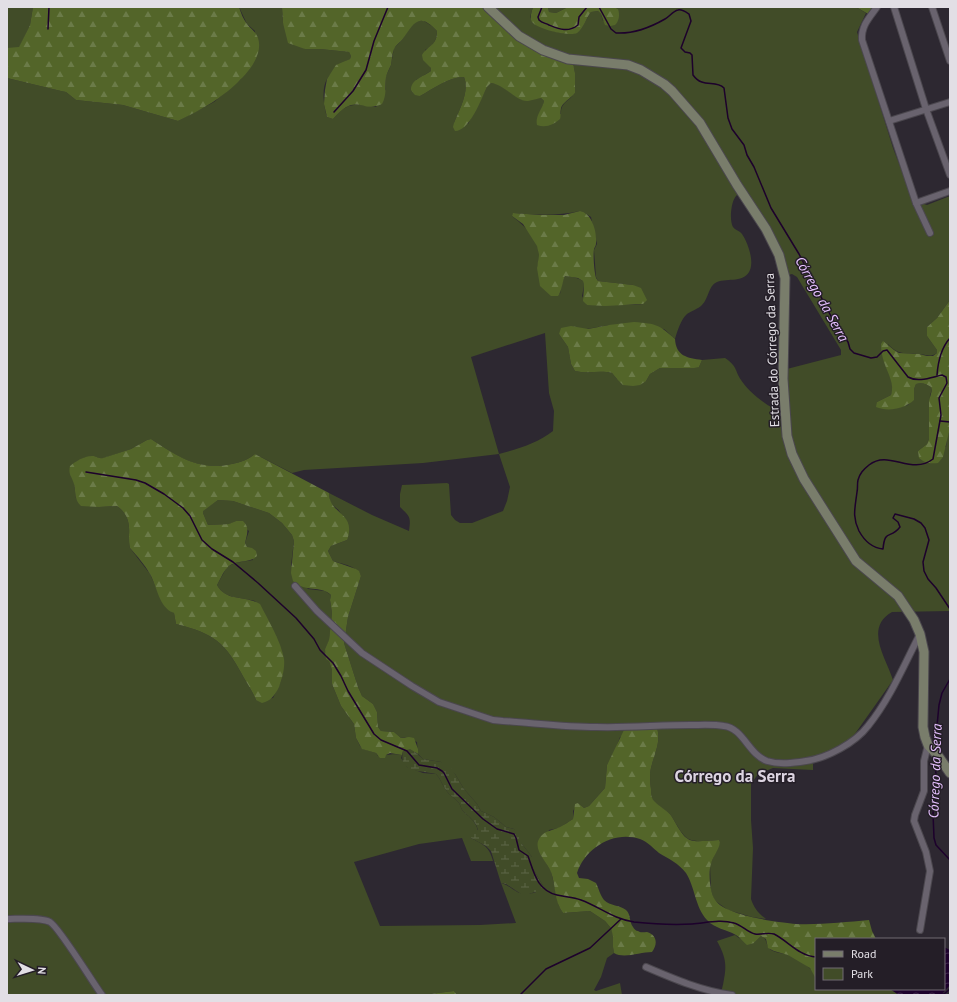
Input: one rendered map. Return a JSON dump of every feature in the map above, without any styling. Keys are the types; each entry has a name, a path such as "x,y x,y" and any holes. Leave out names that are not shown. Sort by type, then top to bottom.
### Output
{"street":[{"name":"Estrada do Córrego da Serra","path":"488,7 519,36 543,50 568,59 628,65 654,77 672,91 700,123 737,185 766,229 779,255 783,268 785,294 783,351 786,418 787,436 792,454 796,465 856,561 898,596 911,614 920,634 924,652 923,727 924,737 930,748"},
{"path":"877,7 863,27 862,40 916,203 930,233"},
{"path":"894,7 926,109 950,176"},
{"path":"932,7 950,61"},
{"path":"890,121 950,102"},
{"path":"916,203 950,191"},
{"path":"295,586 317,611 353,646 412,686 439,702 494,720 503,721 596,727 661,725 725,726 735,731 762,759 777,763 791,763 816,759 832,753 857,737 868,727 880,709 920,634"},
{"path":"920,930 930,871 926,852 914,821 924,791 924,761 930,748 940,757 950,772"},
{"path":"7,919 39,920 50,922 61,934 102,995"},
{"path":"646,967 674,979 713,992 732,995"}],"green space":[{"path":"7,7 33,7 30,25 19,48 7,48"},
{"path":"33,7 239,7 242,16 258,38 259,47 257,56 252,66 237,83 213,102 178,121 123,105 76,100 66,92 7,78 7,48 19,47 30,25"},
{"path":"239,7 282,7 283,23 305,49 349,52 351,56 350,59 333,72 325,83 324,103 326,113 327,117 333,119 343,109 352,105 376,107 386,89 386,76 391,65 394,48 402,40 412,24 417,21 424,21 437,31 434,42 425,50 431,71 416,80 420,96 446,81 464,77 466,88 465,94 454,123 468,124 487,87 491,83 498,84 522,100 541,98 544,101 539,114 561,114 563,105 575,93 575,73 573,63 542,52 484,7 533,7 530,17 533,23 556,32 569,34 580,30 591,12 598,11 601,14 603,21 618,9 614,7 856,7 866,13 857,32 893,148 913,200 927,205 950,196 950,300 937,318 927,327 927,336 937,350 937,353 930,356 902,353 898,352 888,344 893,389 891,395 877,402 892,409 908,405 914,395 916,384 926,384 931,387 932,390 930,395 929,439 927,444 918,451 946,447 950,428 950,611 892,612 879,626 878,635 882,653 893,680 852,738 813,760 813,770 773,768 758,774 751,784 753,848 751,899 753,905 766,919 752,917 728,910 714,900 711,890 710,865 720,842 719,840 694,841 685,837 666,810 653,801 651,795 650,773 658,745 657,728 620,737 607,765 605,788 589,806 584,808 578,803 573,811 573,819 559,828 549,830 541,855 551,871 559,906 563,913 590,911 605,921 611,928 614,936 614,953 607,958 601,977 594,990 596,991 620,983 622,995 457,995 454,991 422,995 7,995 7,78 66,92 76,100 123,105 178,121 214,102 241,79 255,31 247,24","holes":["737,195 741,195 782,261 788,275 792,274 797,277 841,350 841,355 783,370 782,411 772,408 754,394 741,380 734,366 725,358 702,360 699,367 660,368 650,374 646,381 617,379 612,373 607,372 575,371 571,364 568,347 559,334 609,325 664,329 675,339 685,316 702,305 714,284 721,281 744,277 748,274 751,266 750,252 744,238 741,233 733,227 731,220 732,205","580,211 591,217 597,244 594,250 596,277 598,281 633,285 643,304 587,305 582,296 584,286 583,281 577,278 565,276 560,294 537,268 539,255 534,238 512,216 515,213 548,215","545,333 549,393 554,411 553,431 520,448 499,454 471,357","151,439 180,457 198,464 209,466 232,464 250,458 255,454 292,473 304,470 423,463 499,454 510,487 503,511 472,523 460,523 451,515 449,484 402,485 400,507 409,517 409,531 372,515 329,493 330,501 341,514 347,540 331,546 328,551 333,561 345,564 357,570 361,576 348,617 344,643 362,696 373,704 377,712 378,727 381,731 394,732 401,738 405,737 417,742 418,754 423,759 441,762 455,774 464,789 481,811 494,817 506,827 514,829 522,844 532,857 532,867 545,889 531,894 523,894 501,883 516,923 480,925 380,926 354,862 419,844 462,838 471,861 493,861 488,849 471,838 478,831 476,824 462,810 459,803 447,792 436,774 423,773 407,767 401,758 402,755 393,754 378,756 376,753 363,749 360,746 356,738 354,724 341,706 332,684 332,670 325,649 329,641 332,613 330,600 331,595 325,591 308,589 291,565 294,541 292,535 282,523 269,513 233,501 218,500 203,510 208,525 230,524 236,521 249,531 245,543 253,560 235,563 227,567 217,585 220,590 228,595 255,601 284,660 281,681 273,698 256,700 231,656 218,641 210,636 176,624 174,613 163,603 150,574 130,548 129,526 127,518 123,512 117,506 99,507 76,498 70,466 83,458 94,456 101,459 131,449"]},
{"path":"282,7 484,7 516,37 573,63 575,73 575,93 562,106 560,119 555,123 540,126 537,125 537,122 544,101 541,98 524,101 496,84 491,83 487,87 470,120 460,130 455,131 453,127 454,123 466,88 464,77 446,81 420,96 415,95 411,90 415,81 431,71 431,68 423,60 422,55 436,40 437,36 437,31 425,21 420,21 413,25 395,48 391,65 387,72 384,101 382,104 369,107 359,105 348,106 333,119 327,117 324,104 327,79 336,65 350,59 351,56 349,52 305,49 288,43 283,23"},
{"path":"533,7 548,7 549,12 556,13 568,7 614,7 618,9 619,18 615,25 605,25 601,14 598,11 591,12 577,33 568,34 547,30 535,25 531,20"},
{"path":"548,7 568,7 556,13 549,12"},
{"path":"856,7 877,7 870,15"},
{"path":"580,211 588,215 595,229 596,245 594,249 594,263 595,275 598,281 633,285 641,288 647,300 643,304 605,306 587,305 583,301 583,281 578,278 565,276 558,296 551,296 540,286 537,268 539,255 537,246 523,224 512,216 513,213 564,215"},
{"path":"950,300 950,428 943,457 938,463 930,463 919,458 918,451 927,444 929,439 929,401 932,390 931,387 920,383 916,384 914,389 914,400 906,406 896,409 881,409 876,407 877,402 891,395 892,391 890,379 881,351 881,344 883,341 899,353 933,356 937,353 937,350 927,336 927,327 937,318"},
{"path":"634,322 653,324 665,330 675,339 680,353 687,357 702,360 699,367 660,368 650,374 646,381 640,385 633,386 623,385 612,373 575,371 571,364 568,347 559,334 561,328 571,326 588,329"},
{"path":"151,439 180,457 209,466 220,466 241,462 255,454 329,493 333,506 346,519 349,531 347,540 331,546 328,551 333,561 356,569 359,571 361,576 348,617 344,643 358,687 362,696 373,704 377,712 378,727 381,731 394,732 401,738 414,738 418,749 418,754 415,752 403,751 402,755 390,753 386,755 385,758 380,758 376,753 362,749 356,738 354,724 341,706 332,684 332,670 329,661 326,659 325,649 329,640 332,613 330,600 331,595 323,590 303,587 293,581 291,573 294,541 292,535 282,523 269,513 233,501 218,500 203,511 208,525 229,524 236,521 243,521 247,526 245,543 247,547 256,551 257,556 250,560 237,562 230,565 224,572 217,585 225,594 254,601 260,604 277,638 284,659 284,670 281,681 274,695 268,701 262,703 256,700 231,656 218,641 210,636 176,624 174,613 162,602 148,571 130,548 129,526 127,518 123,512 117,506 81,506 76,498 74,484 70,475 70,466 84,457 94,456 103,458 131,449"},
{"path":"625,728 657,728 658,745 650,773 652,798 658,805 666,810 685,837 694,841 719,840 720,842 710,868 710,877 713,897 721,906 752,917 796,924 824,924 869,920 876,938 815,938 815,977 810,968 788,955 768,948 766,939 761,936 754,943 747,945 736,935 710,923 703,915 689,879 680,866 640,839 620,837 602,843 594,849 581,864 577,873 579,878 588,879 596,883 601,896 606,902 626,910 635,930 650,933 655,938 656,943 652,952 627,955 618,955 614,953 611,928 605,921 590,911 563,913 558,904 553,877 539,852 538,847 539,839 546,832 560,827 573,819 575,804 578,803 584,808 589,806 605,788 607,765"},
{"path":"410,749 423,759 448,764 464,789 481,811 494,817 506,827 514,829 521,834 522,844 532,857 532,867 545,889 545,893 535,892 526,895 521,894 506,884 501,883 491,851 486,846 471,838 470,834 478,830 476,824 462,810 459,803 447,792 438,776 436,774 412,770 404,764 402,758 403,751"},
{"path":"735,935 739,938 754,943 761,936 765,938 771,950 790,955 803,963 814,973 815,990 892,990 899,995 719,995 722,990 725,964 724,955 717,941"},
{"path":"454,991 457,995 422,995"}],"water":[{"path":"945,948 950,950 950,985 941,995 899,995 892,990 945,990"}],"waterway":[{"path":"48,29 49,7"},
{"path":"334,112 353,91 366,70 374,41 388,7"},
{"name":"Córrego da Serra","path":"542,7 538,17 539,20 564,30 571,29 578,25 579,17 587,7"},
{"name":"Córrego da Serra","path":"599,7 611,29 616,33 635,31 654,25 678,10 682,10 689,14 691,21 681,48 685,52 692,55 693,75 701,82 717,84 724,88 728,118 732,129 744,145 771,208 799,254 836,326 848,342 850,349 854,353 871,358 877,357 883,351 887,350 908,377 912,379 925,379 942,375 946,377 947,383 939,398 941,415 933,459 917,465 884,460 877,461 869,465 862,472 858,480 855,521 863,537 872,545 883,549 887,536 900,527 898,522 893,518 895,514 914,519 921,523 925,528 929,540 923,562 924,571 928,579 950,609"},
{"path":"937,375 940,355 950,338"},
{"path":"940,421 950,422"},
{"path":"86,472 136,480 145,483 164,494 183,508 190,516 202,540 212,549 233,562 258,583 296,618 314,639 320,650 333,663 374,734 381,740 407,751 419,765 437,768 442,771 452,789 483,819 497,829 514,834 519,850 528,856 537,880 550,893 581,900 613,916 634,922 656,924 692,924 718,921 734,923 752,933 774,934 804,954 815,957"},
{"name":"Córrego da Serra","path":"935,747 939,705 942,693 950,679"},
{"name":"Córrego da Serra","path":"935,758 937,794 933,813 934,838 936,845 950,860"},
{"path":"520,995 546,969 590,948 621,919"},
{"path":"940,994 944,994 950,989"}],"district":[{"name":"Córrego da Serra","path":"735,776"}]}
